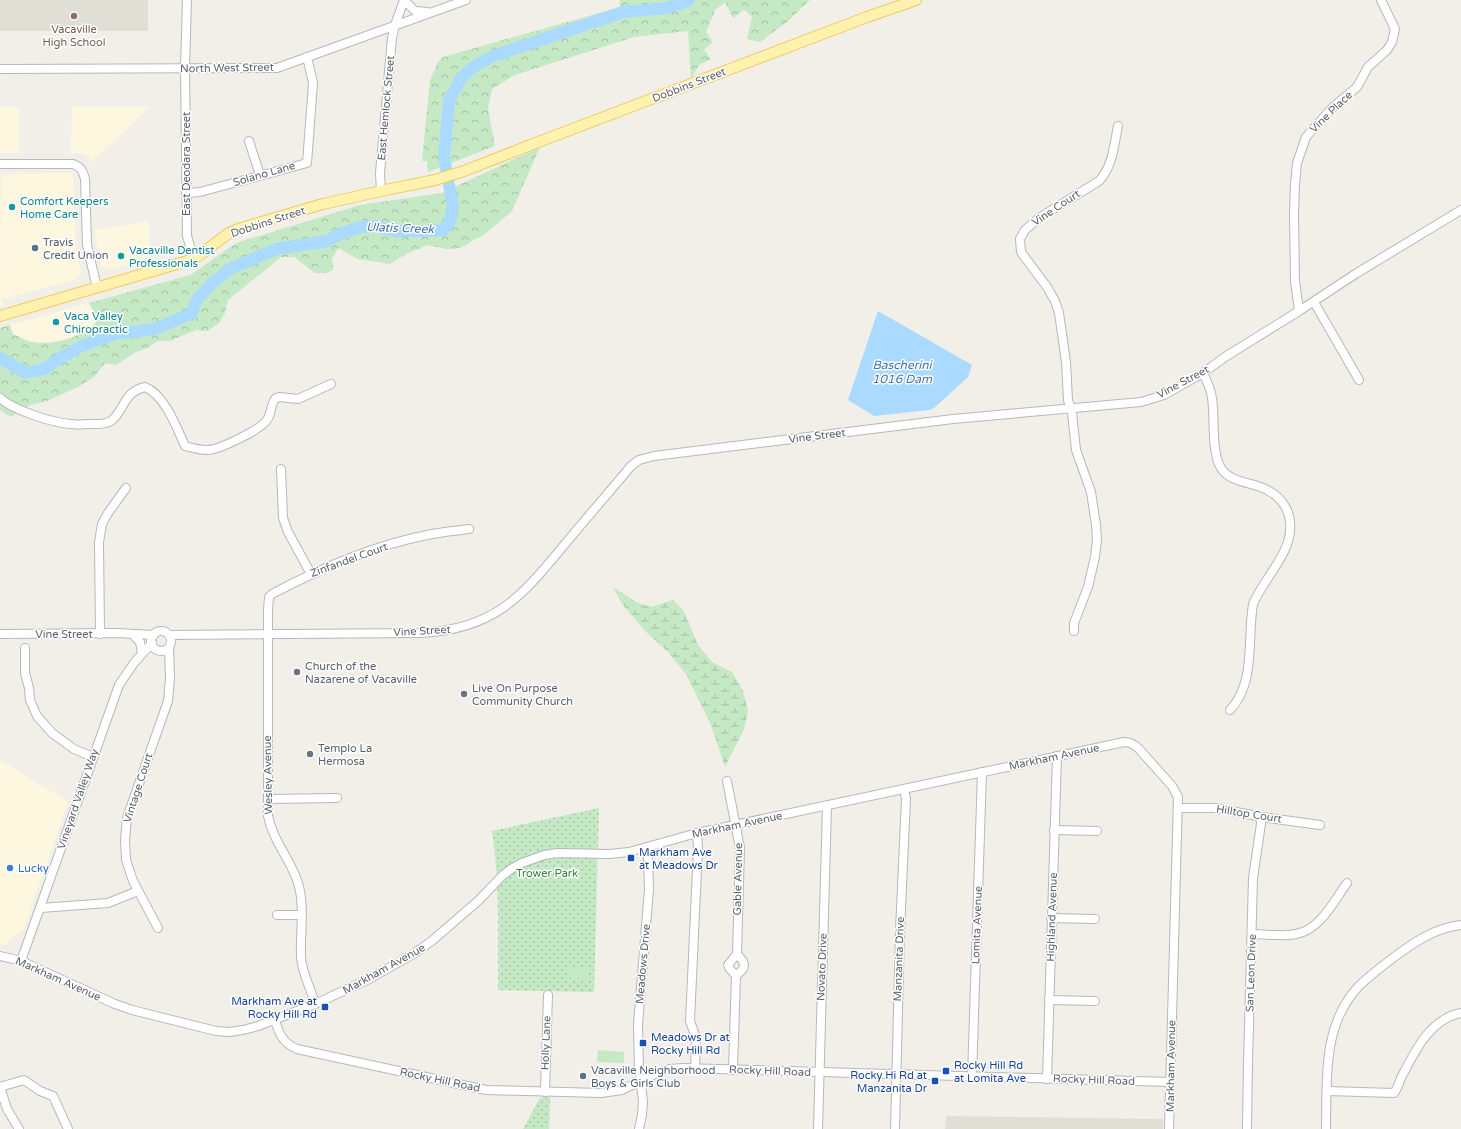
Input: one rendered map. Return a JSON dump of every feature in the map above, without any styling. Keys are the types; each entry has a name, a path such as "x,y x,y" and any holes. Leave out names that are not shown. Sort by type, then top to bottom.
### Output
{"main road":[{"name":"Dobbins Street","path":"0,316 194,258 229,233 238,229 324,204 435,180 464,172 533,144 916,0"}],"street":[{"name":"East Deodara Street","path":"187,0 186,236 194,258"},
{"path":"404,0 412,9 419,12 436,11"},
{"name":"East Hemlock Street","path":"381,191 380,173 392,38 404,0"},
{"name":"North West Street","path":"0,69 277,68 466,0"},
{"name":"Vine Place","path":"1299,311 1295,281 1294,214 1297,162 1306,137 1333,107 1357,87 1368,67 1387,50 1392,42 1395,29 1381,0"},
{"name":"Solano Lane","path":"186,193 200,192 307,163 313,92 312,75 307,57"},
{"name":"Vine Court","path":"1074,631 1074,623 1088,587 1097,540 1096,525 1091,492 1078,458 1068,400 1066,362 1059,313 1055,301 1047,287 1020,252 1020,239 1025,230 1039,218 1099,181 1110,165 1118,126"},
{"path":"249,141 260,175"},
{"path":"0,164 74,164 83,172 85,179 87,245 97,288"},
{"name":"Vine Street","path":"127,634 161,643 190,634 436,632 455,629 484,619 508,605 529,587 631,466 639,460 654,456 953,419 1141,402 1164,395 1203,373 1225,357 1314,302 1357,273 1461,210"},
{"path":"1314,302 1359,380"},
{"path":"1203,373 1212,397 1217,458 1221,468 1234,479 1264,488 1276,496 1284,505 1291,529 1289,543 1284,553 1257,595 1253,604 1244,689 1230,710"},
{"path":"0,398 16,408 45,419 71,424 105,424 112,420 130,394 145,388 154,392 162,400 185,446 199,450 207,450 216,449 240,438 262,425 268,419 272,404 276,398 298,399 331,384"},
{"path":"281,469 284,518 288,532 311,574"},
{"path":"100,634 98,542 102,524 126,488"},
{"name":"Zinfandel Court","path":"268,633 269,597 272,594 311,574 347,559 389,545 426,535 469,529"},
{"name":"Wesley Avenue","path":"268,633 268,816 270,826 298,883 301,915 301,958 303,969 315,1004"},
{"name":"Vine Street","path":"0,634 127,634 161,643"},
{"path":"135,637 140,642 142,653"},
{"path":"134,663 161,643"},
{"name":"Vineyard Valley Way","path":"21,961 119,685 142,653 161,643"},
{"name":"Vintage Court","path":"158,928 133,881 126,860 125,829 131,807 168,701 170,678 169,668 161,643"},
{"path":"25,648 25,673 29,688 30,700 37,716 52,733 74,749 93,757"},
{"name":"Markham Avenue","path":"0,956 21,961 115,1004 132,1010 216,1031 229,1032 243,1030 275,1020 315,1004 369,979 415,953 439,935 479,900 502,876 522,863 544,855 558,853 609,854 630,852 697,833 736,824 1124,742 1135,745 1177,793 1178,808 1169,1129"},
{"name":"Highland Avenue","path":"1047,1079 1057,756"},
{"name":"Lomita Avenue","path":"972,1077 982,772"},
{"name":"Gable Avenue","path":"727,781 740,848 737,954 728,965 736,976 733,1070"},
{"name":"Manzanita Drive","path":"895,1129 900,931 906,799 904,789"},
{"path":"268,799 337,798"},
{"name":"Novato Drive","path":"818,1129 826,806"},
{"name":"Hilltop Court","path":"1178,808 1216,808 1262,817 1320,825"},
{"name":"San Leon Drive","path":"1247,1129 1253,934 1253,878 1262,817"},
{"path":"1054,830 1097,831"},
{"path":"695,1069 696,1038 690,1021 698,848 697,833"},
{"name":"Meadows Drive","path":"639,1129 643,1101 640,1081 638,1024 649,889 648,858 646,848"},
{"path":"1253,934 1286,935 1305,932 1318,922 1347,883"},
{"path":"41,908 108,903 138,891"},
{"path":"277,915 301,915"},
{"path":"1051,918 1095,919"},
{"path":"1326,1129 1329,1049 1332,1036 1343,1008 1369,976 1417,941 1430,934 1461,925"},
{"name":"Gable Avenue","path":"736,976 743,969 744,965 743,961 737,954"},
{"name":"Holly Lane","path":"545,1092 548,994"},
{"path":"1049,1000 1095,1001"},
{"path":"1327,1091 1394,1093 1411,1060 1432,1028 1445,1019 1461,1013"},
{"name":"Rocky Hill Road","path":"275,1020 279,1034 283,1040 289,1046 297,1049 486,1090 601,1094 622,1090 657,1073 670,1070 695,1069 1170,1082"},
{"path":"19,1129 8,1109 0,1087 24,1080 40,1091 53,1096 68,1129"}],"shaded area":[{"name":"Vacaville High School","path":"0,0 148,0 148,31 0,31"},
{"path":"0,107 19,107 19,153 0,153"},
{"path":"72,107 150,107 92,162 88,156 80,153 71,154"},
{"path":"73,173 76,250 81,271 77,279 8,298 3,298 3,305 0,306 1,174"},
{"path":"149,221 149,261 108,269 101,266 94,230"},
{"path":"89,303 98,320 92,327 80,335 65,340 41,343 28,341 13,334 10,325"},
{"path":"0,760 68,802 23,931 10,938 6,945 0,944"},
{"path":"946,1116 1163,1119 1163,1129 945,1129"}],"green space":[{"path":"620,0 810,0 787,22 760,42 747,39 752,16 744,10 733,18 725,2 715,10 706,32 713,42 704,50 711,59 699,65 691,79 688,31 634,37 515,75 492,89 488,109 495,146 428,172 427,161 422,161 430,80 438,62 443,57 620,7"},
{"path":"540,147 512,211 485,234 460,248 446,249 428,245 406,254 390,264 358,259 338,248 332,259 333,270 326,273 315,273 294,257 281,257 228,300 225,313 219,323 207,331 196,330 170,341 158,341 147,348 136,352 116,365 105,363 95,376 78,387 47,401 30,405 11,417 0,410 0,328 10,325 13,334 28,341 37,343 66,340 84,332 98,320 89,303 190,275 239,242 360,205 442,193"},
{"path":"613,587 636,602 651,607 673,600 684,611 698,645 712,662 732,672 743,691 748,711 744,729 725,767 711,725 686,674 667,651 646,632 622,604"},
{"name":"Trower Park","path":"599,808 594,992 498,990 497,891 495,851 492,831"},
{"path":"569,966 587,967 587,979 569,978"},
{"path":"598,1050 624,1052 624,1063 597,1062"},
{"path":"550,1097 549,1129 523,1129 540,1098"}],"water":[{"name":"Bascherini 1016 Dam","path":"878,311 972,365 968,377 934,408 929,410 874,416 848,400"}],"waterway":[{"name":"Ulatis Creek","path":"0,358 26,373 44,369 60,358 84,345 115,334 155,329 192,313 196,301 211,284 230,269 276,249 327,241 342,233 361,227 377,226 392,231 443,230 450,222 453,206 444,158 449,101 461,78 473,67 491,57 623,12 666,8 689,0"}],"place":[{"name":"Vacaville High School","path":"74,16"},
{"name":"Comfort Keepers Home Care","path":"12,207"},
{"name":"Travis Credit Union","path":"35,248"},
{"name":"Vacaville Dentist Professionals","path":"121,256"},
{"name":"Vaca Valley Chiropractic","path":"56,322"},
{"name":"Church of the Nazarene of Vacaville","path":"297,672"},
{"name":"Live On Purpose Community Church","path":"464,694"},
{"name":"Templo La Hermosa","path":"310,754"},
{"name":"Markham Ave at Meadows Dr","path":"631,858"},
{"name":"Lucky","path":"10,868"},
{"name":"Markham Ave at Rocky Hill Rd","path":"325,1007"},
{"name":"Meadows Dr at Rocky Hill Rd","path":"643,1043"},
{"name":"Rocky Hill Rd at Lomita Ave","path":"946,1071"},
{"name":"Vacaville Neighborhood Boys & Girls Club","path":"583,1076"},
{"name":"Rocky Hi Rd at Manzanita Dr","path":"935,1081"}]}
